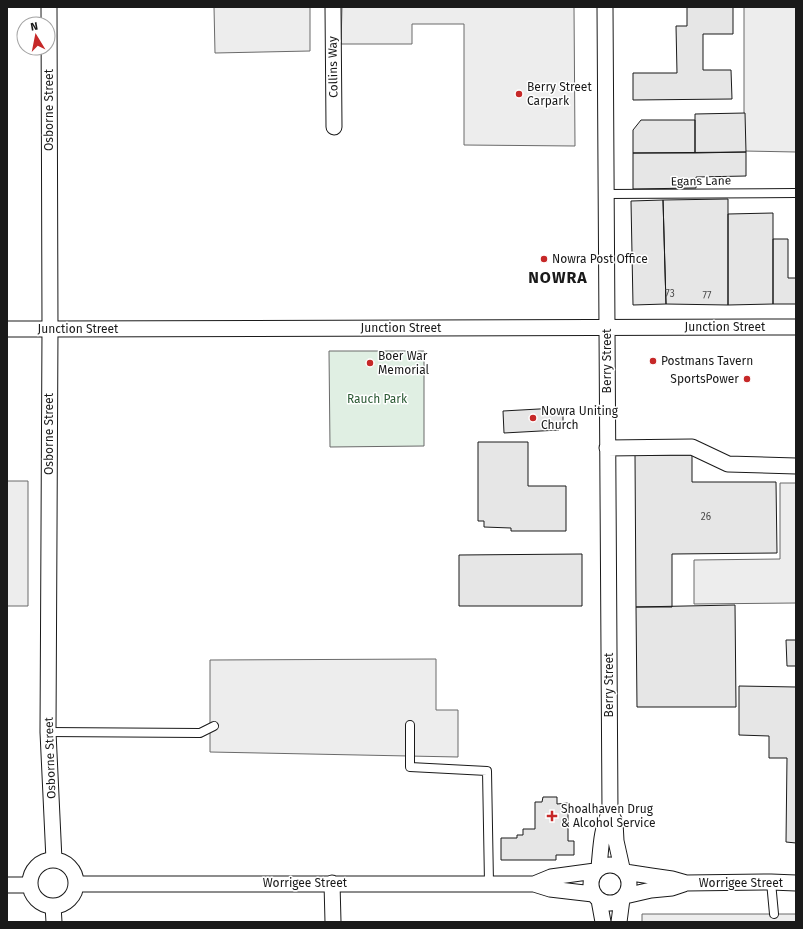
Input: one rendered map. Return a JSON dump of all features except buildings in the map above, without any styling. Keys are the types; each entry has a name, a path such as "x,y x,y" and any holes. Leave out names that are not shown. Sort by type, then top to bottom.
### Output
{"street":[{"name":"Osborne Street","path":"49,7 50,329 48,732 54,860"},
{"name":"Collins Way","path":"333,7 334,126"},
{"name":"Berry Street","path":"605,7 610,812 615,822 616,841 624,870"},
{"name":"Junction Street","path":"7,329 796,327"},
{"path":"607,448 692,447 728,464 796,466"},
{"name":"Berry Street","path":"597,869 603,828 610,812"},
{"path":"54,860 67,865 72,870 76,884 71,897 66,902 54,906 46,905 40,902 35,897 30,885 34,870 40,865 54,860"},
{"path":"603,922 596,897 591,889 590,880 597,869 608,864 613,864 624,870 628,877 628,890 624,898 620,922"},
{"name":"Worrigee Street","path":"534,884 551,877 597,869"},
{"name":"Worrigee Street","path":"624,870 686,883 796,883"},
{"path":"332,883 333,922"},
{"name":"Worrigee Street","path":"624,898 651,890 672,888 686,883"},
{"name":"Worrigee Street","path":"76,884 534,884 550,889 596,897"},
{"path":"7,885 30,885"},
{"path":"596,897 604,902 610,903 624,898"},
{"path":"54,906 54,922"}],"lane":[{"name":"Egans Lane","path":"606,194 796,193"},
{"path":"410,725 410,768 487,771 489,883"},
{"path":"48,732 200,733 214,726"},
{"path":"770,882 774,914"}],"green space":[{"name":"Rauch Park","path":"329,351 424,351 424,446 330,447"}],"shaded area":[{"path":"214,7 310,7 310,51 215,53"},
{"name":"Berry Street Carpark","path":"342,7 574,7 575,146 464,145 464,24 412,24 412,44 341,44"},
{"path":"744,7 796,7 796,152 744,151"},
{"path":"7,481 28,481 28,606 7,606"},
{"path":"780,483 796,483 796,603 694,604 694,560 780,559"},
{"path":"436,659 436,710 458,710 458,757 210,752 210,660"},
{"path":"642,914 796,914 796,922 642,922"}],"place":[{"name":"Berry Street Carpark","path":"519,94"},
{"name":"Nowra Post Office","path":"544,259"},
{"name":"Postmans Tavern","path":"653,361"},
{"name":"Boer War Memorial","path":"370,363"},
{"name":"SportsPower","path":"747,379"},
{"name":"Nowra Uniting Church","path":"533,418"},
{"name":"Shoalhaven Drug & Alcohol Service","path":"552,816"}],"district":[{"name":"NOWRA","path":"558,277"}]}
